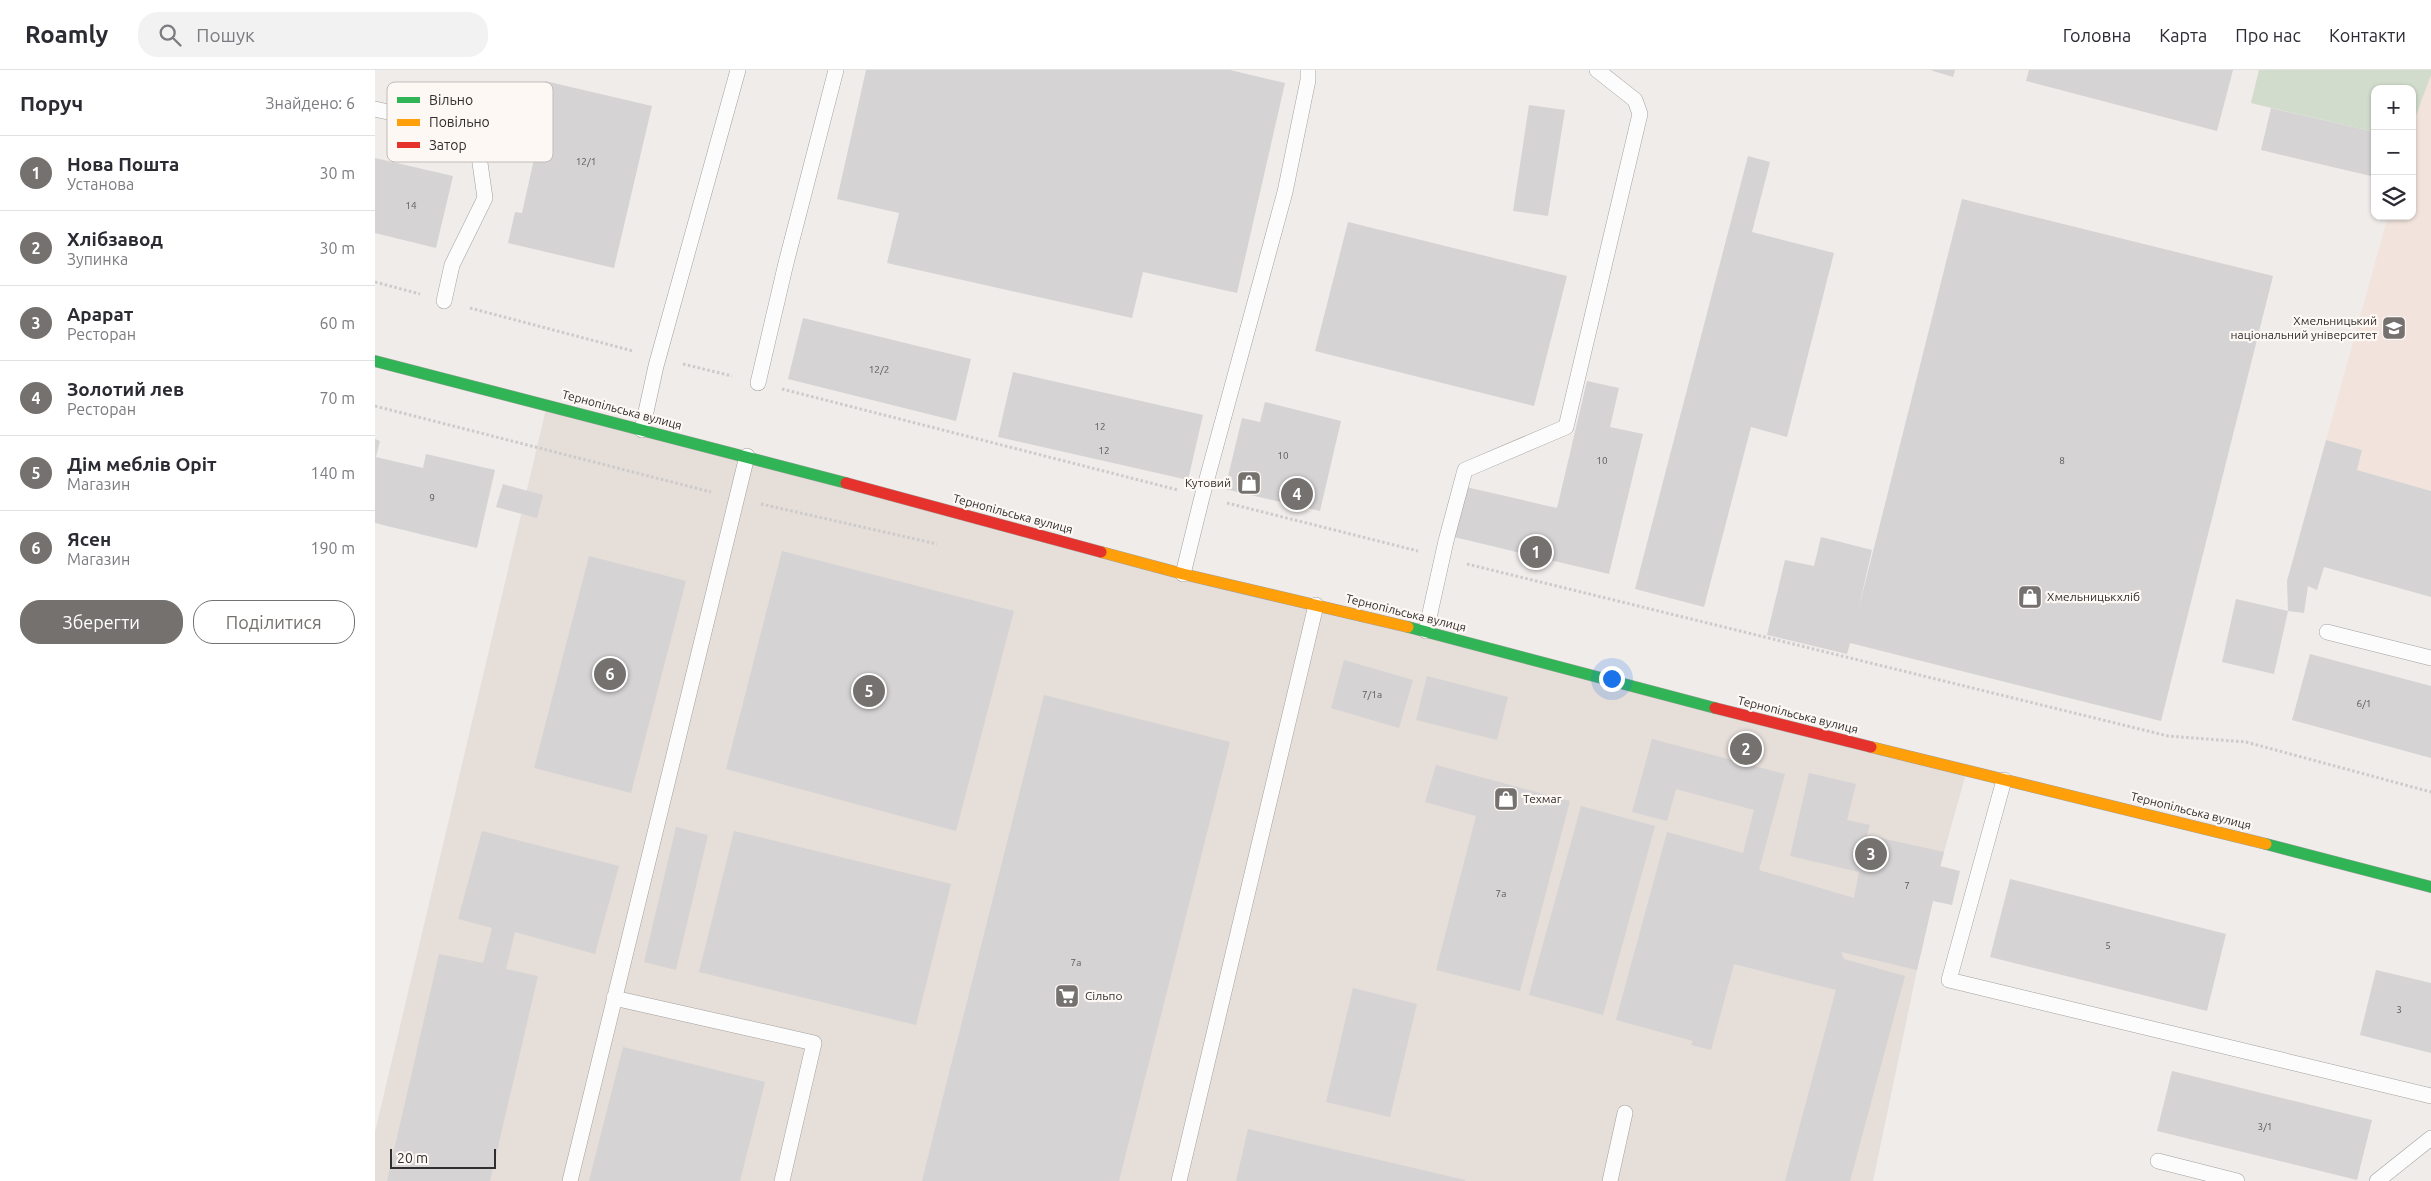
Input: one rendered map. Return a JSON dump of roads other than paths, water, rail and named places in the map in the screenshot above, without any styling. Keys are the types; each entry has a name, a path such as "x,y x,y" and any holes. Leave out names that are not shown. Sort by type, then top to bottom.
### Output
{"main road":[{"name":"Тернопільська вулиця","path":"375,361 747,456 1183,574 1426,631 1761,720 2178,821 2431,887"}],"lane":[{"path":"641,430 738,70"},
{"path":"758,383 786,264 836,70"},
{"path":"1183,574 1202,497 1285,192 1307,80 1307,70"},
{"path":"1426,631 1465,470 1566,426 1640,114 1635,100 1597,70"},
{"path":"444,300 453,265 485,198 480,162"},
{"path":"571,1181 747,456"},
{"path":"1179,1181 1316,605"},
{"path":"2327,632 2431,658"},
{"path":"2004,780 1949,980 2431,1096"},
{"path":"614,998 815,1043 782,1181"},
{"path":"1609,1181 1625,1113"},
{"path":"2377,1181 2431,1138"},
{"path":"2158,1162 2237,1181"}],"place":[{"name":"Хмельницький національний університет","path":"2394,328"},
{"name":"Кутовий","path":"1249,483"},
{"name":"Золотий лев","path":"1297,494"},
{"name":"Нова Пошта","path":"1536,552"},
{"name":"Хмельницькхліб","path":"2030,597"},
{"name":"Ясен","path":"610,674"},
{"name":"Дім меблів Оріт","path":"869,691"},
{"name":"Хлібзавод","path":"1746,749"},
{"name":"Техмаг","path":"1506,799"},
{"name":"Арарат","path":"1871,854"},
{"name":"Сільпо","path":"1067,996"}]}
